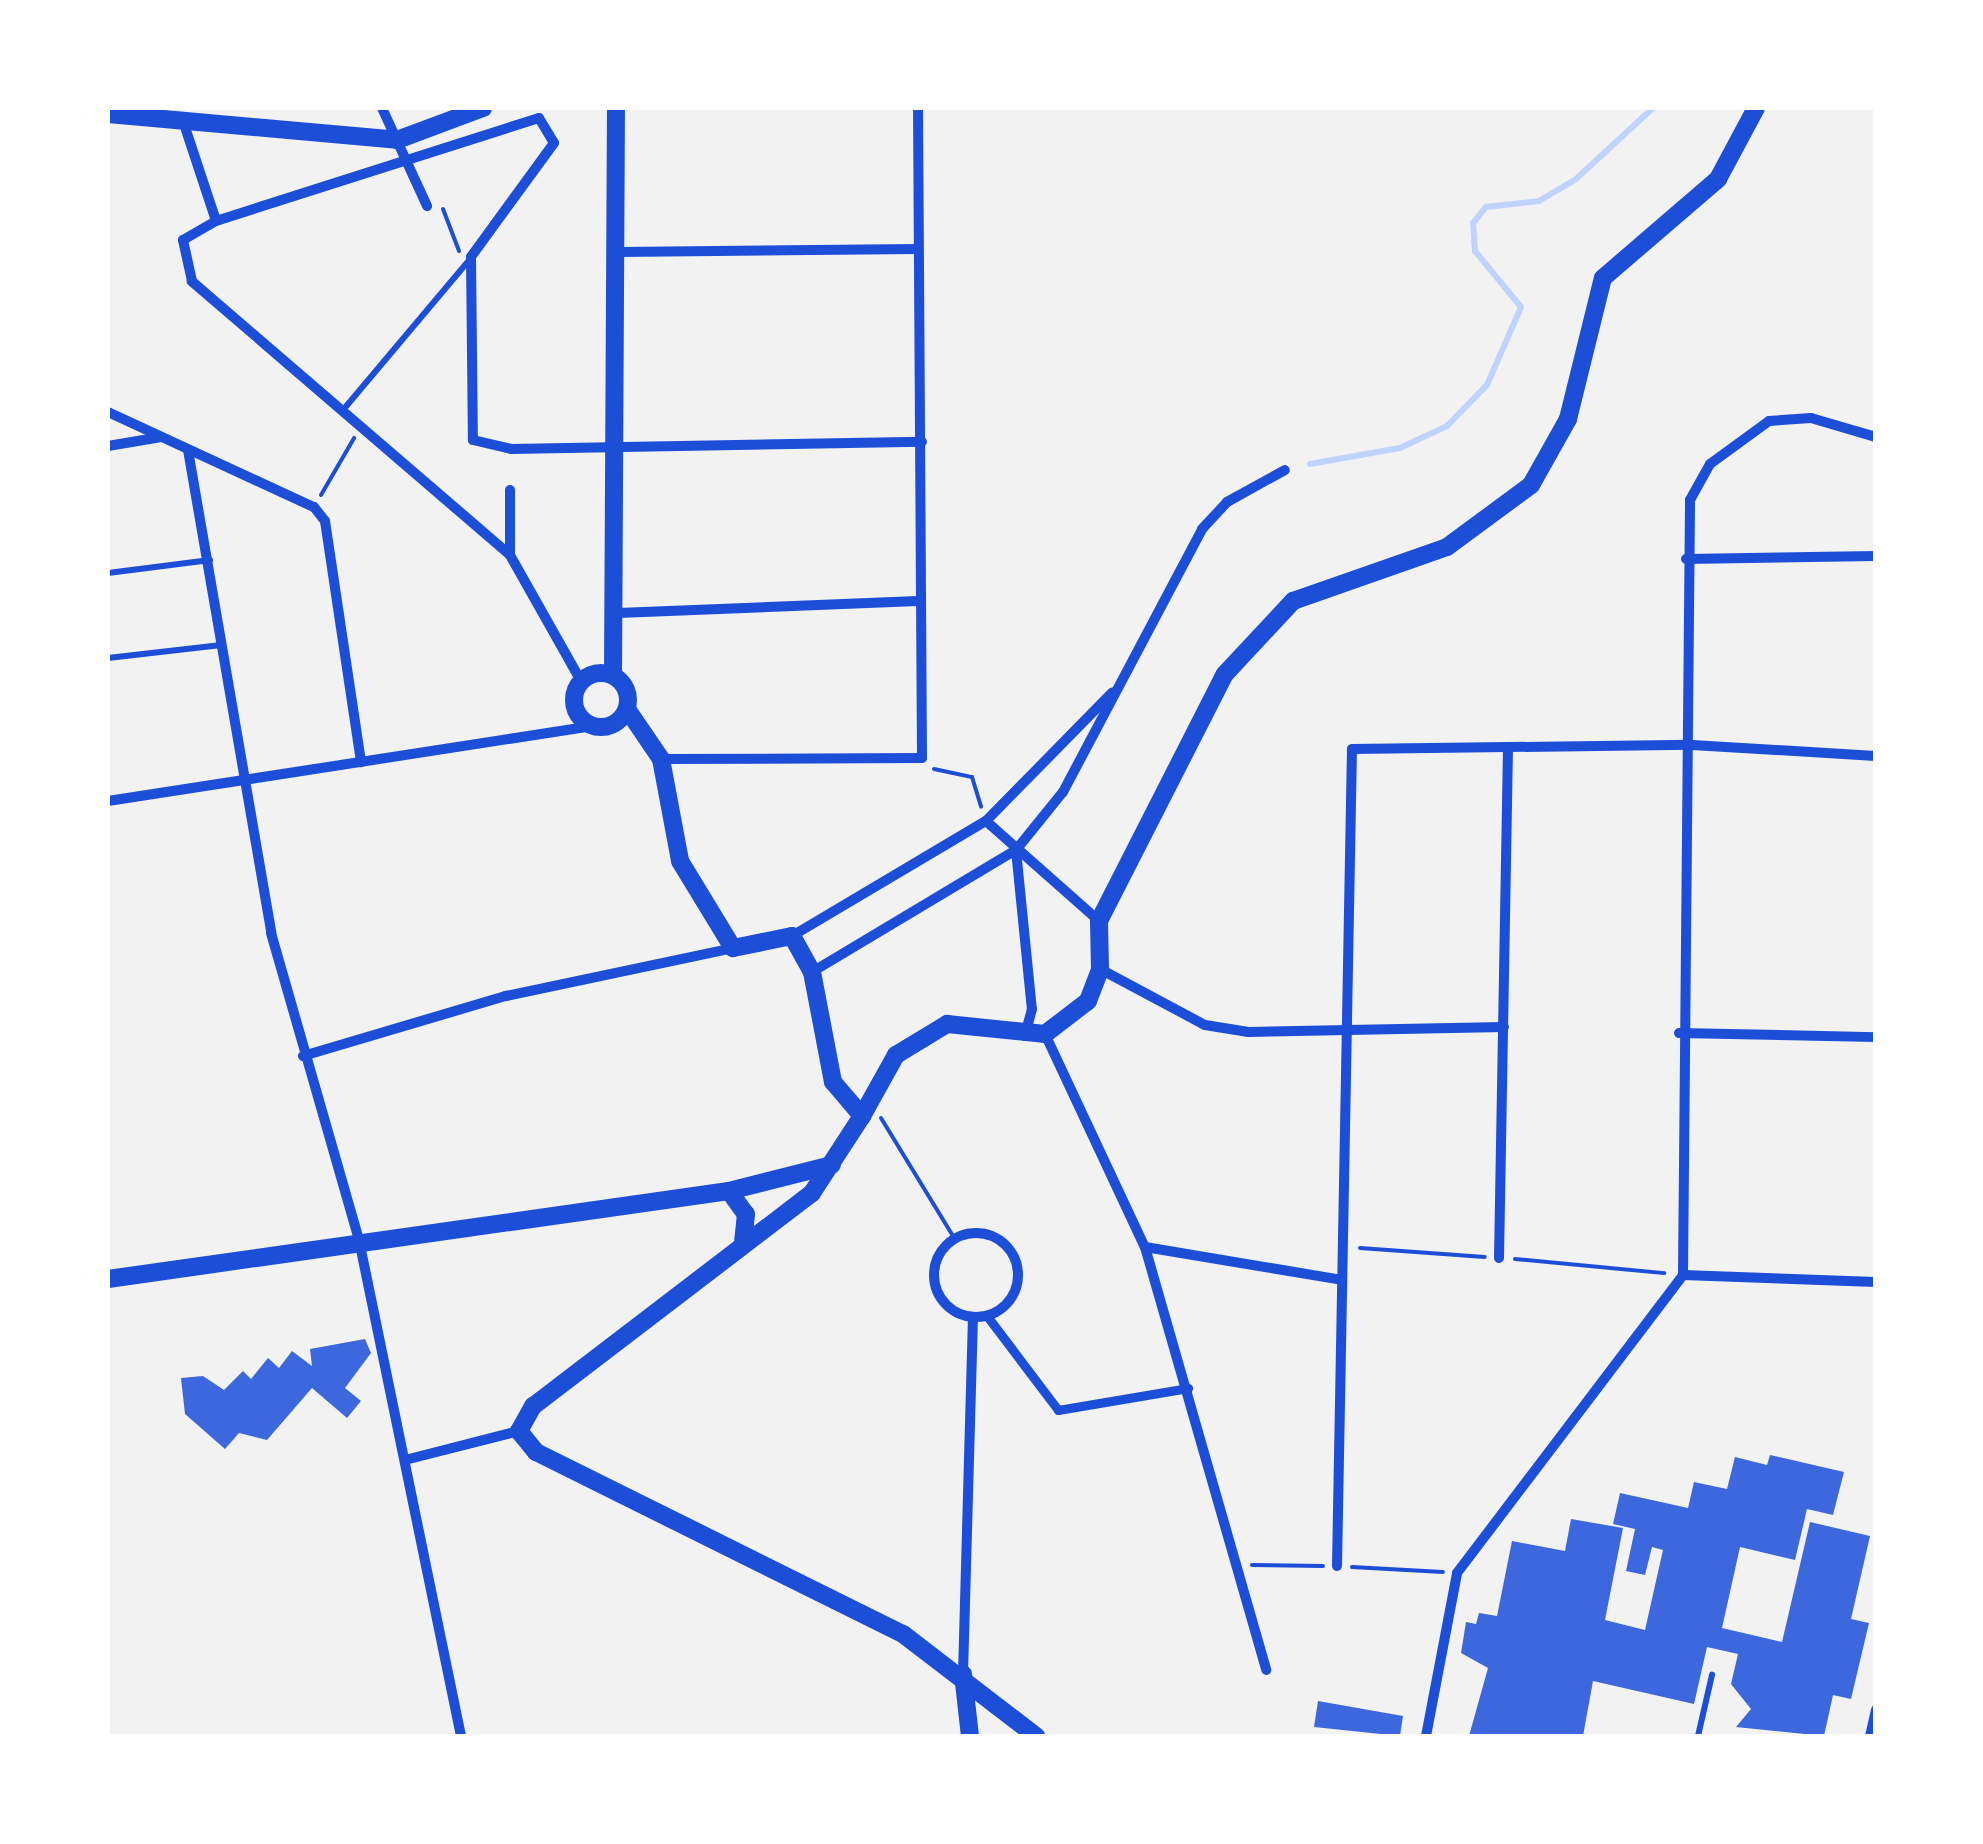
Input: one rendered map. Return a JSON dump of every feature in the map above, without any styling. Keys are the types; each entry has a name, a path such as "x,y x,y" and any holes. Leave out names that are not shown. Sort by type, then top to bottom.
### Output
{"main road":[{"path":"108,114 397,140 483,108"},
{"path":"616,108 618,612 613,675 628,709 661,759 680,861 732,948 792,936 812,972 834,1082 866,1108"},
{"path":"1036,1736 963,1674 904,1634 536,1452 519,1432 532,1406 812,1192 896,1055 947,1024 1024,1037 1045,1034 1088,1001 1100,969 1098,921 1225,674 1293,600 1447,547 1531,485 1568,419 1603,278 1718,179 1756,108"},
{"path":"613,675 581,682 575,707 594,726 628,709"},
{"path":"108,1279 359,1240 730,1191 832,1165"},
{"path":"730,1191 746,1214 743,1242"},
{"path":"963,1674 970,1736"}],"street":[{"path":"382,108 427,206"},
{"path":"661,759 922,758 918,602 922,442 918,108"},
{"path":"581,682 510,555 192,281 183,240 216,221 408,164 539,118 550,128 554,143 472,257 473,440 512,449 616,442 922,442"},
{"path":"182,120 216,221"},
{"path":"618,252 917,249"},
{"path":"108,412 314,507 325,520 361,762"},
{"path":"1426,1736 1457,1573 1682,1275 1679,1032 1692,744 1686,560 1690,500 1738,436 1768,422 1811,418 1875,436"},
{"path":"108,446 162,437"},
{"path":"188,450 246,780 303,1056 359,1240 409,1459 460,1736"},
{"path":"812,972 1016,850 1063,792 1202,529 1227,502 1285,470"},
{"path":"510,490 510,555"},
{"path":"1686,560 1876,556"},
{"path":"618,612 918,602"},
{"path":"792,936 986,821 1120,686"},
{"path":"108,801 594,726"},
{"path":"1337,1566 1337,1279 1346,763 1368,744 1692,744 1876,756"},
{"path":"1499,1258 1508,747"},
{"path":"986,821 1098,921"},
{"path":"1016,850 1032,1009 1024,1037"},
{"path":"303,1056 506,996 732,948"},
{"path":"1100,969 1205,1025 1248,1032 1343,1026 1504,1027"},
{"path":"1679,1032 1876,1037"},
{"path":"1045,1034 1145,1247 1266,1670"},
{"path":"983,1233 1015,1258 1017,1287 988,1316 973,1318 948,1308 935,1285 937,1258 955,1238 983,1233"},
{"path":"1145,1247 1337,1279"},
{"path":"1682,1275 1876,1282"},
{"path":"988,1316 1058,1410 1188,1388"},
{"path":"963,1674 973,1318"},
{"path":"409,1459 519,1432"},
{"path":"1870,1736 1876,1710"}],"lane":[{"path":"344,410 472,257"},
{"path":"108,572 210,560"},
{"path":"108,658 222,645"},
{"path":"1698,1736 1712,1675"}],"path":[{"path":"427,206 441,203 458,251 472,257"},
{"path":"314,507 362,426"},
{"path":"922,758 927,768 972,777 986,821"},
{"path":"866,1108 955,1238"}],"building":[{"path":"365,1339 371,1353 345,1388 361,1401 347,1418 312,1388 267,1440 239,1433 225,1449 185,1414 181,1378 203,1376 224,1390 243,1371 251,1379 268,1358 279,1368 292,1351 312,1366 310,1349"},
{"path":"1770,1455 1844,1472 1833,1515 1807,1509 1795,1560 1740,1547 1722,1628 1782,1642 1810,1522 1870,1536 1851,1619 1869,1623 1851,1699 1833,1695 1824,1736 1736,1727 1751,1709 1731,1684 1738,1654 1707,1647 1694,1704 1593,1681 1583,1736 1469,1736 1488,1668 1461,1653 1466,1622 1476,1624 1479,1613 1497,1616 1512,1541 1565,1551 1571,1519 1623,1528 1605,1620 1645,1630 1663,1550 1652,1547 1645,1575 1626,1571 1635,1529 1613,1524 1620,1493 1688,1508 1694,1482 1727,1489 1735,1457 1767,1465"},
{"path":"1318,1701 1403,1716 1400,1736 1314,1727"}],"waterway":[{"path":"1310,464 1400,448 1447,426 1487,385 1521,307 1475,251 1473,223 1486,207 1539,201 1576,179 1653,108"}]}
